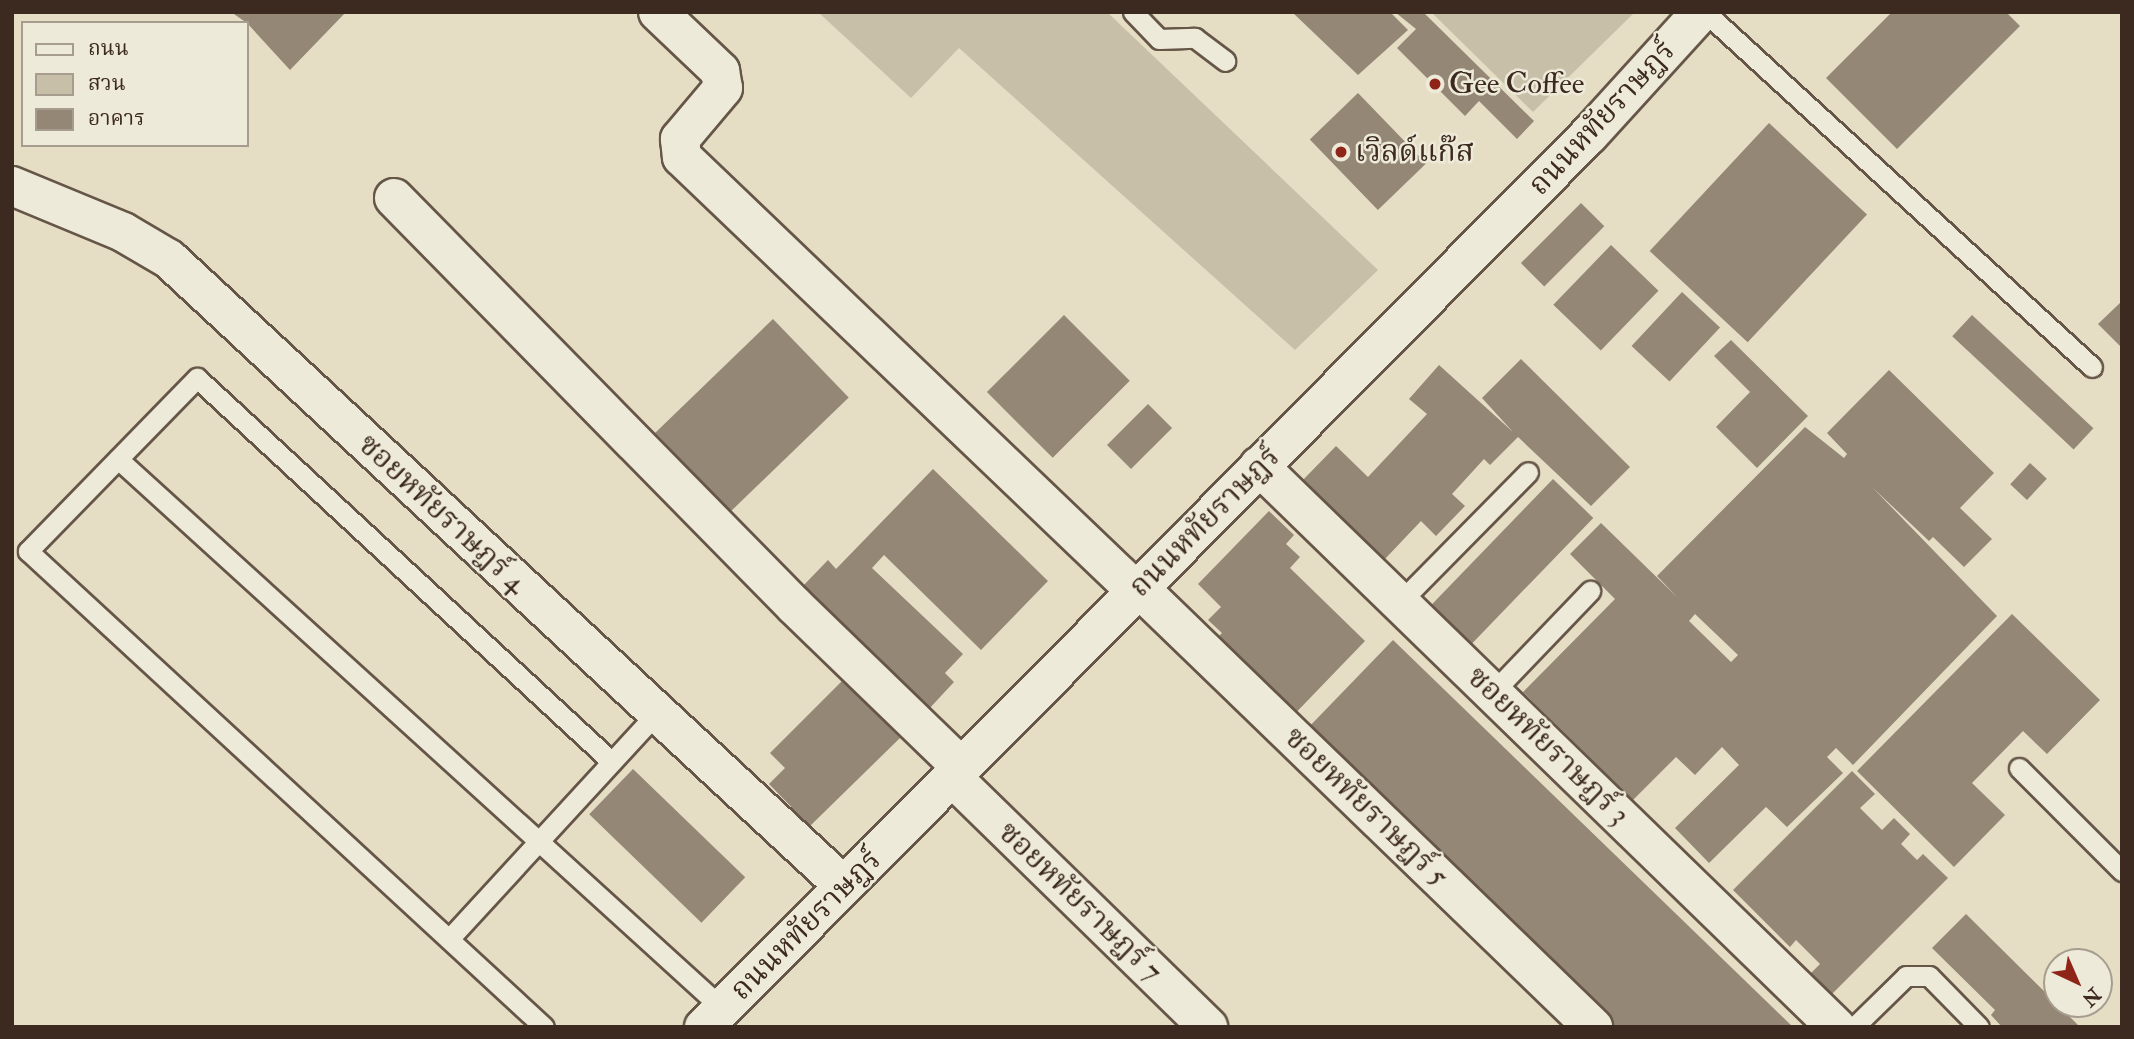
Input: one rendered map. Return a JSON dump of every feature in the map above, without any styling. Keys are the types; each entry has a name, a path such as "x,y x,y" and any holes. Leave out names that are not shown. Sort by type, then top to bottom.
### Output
{"street":[{"name":"ซอยหทัยราษฎร์ 5","path":"658,12 720,71 722,80 723,89 680,139 682,157 1138,589 1593,1027"},
{"name":"ถนนหทัยราษฎร์","path":"713,1018 1589,135 1703,12"},
{"name":"ซอยหทัยราษฎร์ 4","path":"12,186 123,232 169,259 844,886"},
{"name":"ซอยหทัยราษฎร์ 7","path":"394,198 1208,1027"},
{"name":"ซอยหทัยราษฎร์ 3","path":"1259,466 1398,604 1494,691 1836,1027"}],"lane":[{"path":"1133,12 1159,39 1195,38 1225,61"},
{"path":"1703,12 2092,367"},
{"path":"544,1027 28,551 197,377 612,762"},
{"path":"118,459 538,842 713,1018"},
{"path":"1398,604 1528,472"},
{"path":"1494,691 1590,591"},
{"path":"449,939 656,714"},
{"path":"2019,768 2122,871"},
{"path":"1854,1027 1906,976 1929,976 1979,1027"}],"green space":[{"path":"818,12 1107,12 1378,270 1295,350 959,48 911,98"},
{"path":"1431,12 1635,12 1533,112"}],"building":[{"path":"231,12 346,12 290,70 248,21"},
{"path":"1292,12 1390,12 1408,30 1358,75"},
{"path":"1395,12 1423,12 1534,121 1517,139 1479,101 1465,116 1397,48 1416,29"},
{"path":"1892,12 2006,12 2020,26 1897,149 1826,78"},
{"path":"1358,93 1426,163 1378,210 1310,140"},
{"path":"1769,123 1867,214 1748,342 1650,251"},
{"path":"1581,203 1604,226 1544,286 1521,263"},
{"path":"1611,245 1658,291 1601,351 1553,305"},
{"path":"1682,292 1720,327 1670,382 1632,346"},
{"path":"2122,301 2122,348 2098,324"},
{"path":"1064,315 1130,381 1053,458 987,392"},
{"path":"1972,315 2093,428 2074,449 1952,336"},
{"path":"773,319 849,397 731,511 655,433"},
{"path":"1731,340 1808,416 1757,468 1716,427 1750,392 1714,356"},
{"path":"1521,359 1630,467 1591,506 1518,437 1490,465 1484,459 1452,494 1465,506 1436,536 1421,521 1384,560 1301,482 1336,446 1368,477 1427,414 1409,399 1439,365 1513,432 1482,398"},
{"path":"1889,370 1994,473 1960,508 1992,539 1964,567 1933,537 1929,541 1872,487 1997,616 1853,765 1836,748 1827,757 1843,773 1787,827 1766,807 1709,863 1675,828 1739,765 1722,747 1695,775 1676,757 1633,800 1523,692 1615,599 1570,554 1601,523 1677,597 1657,576 1805,427 1844,458 1847,454 1827,433","holes":["1695,614 1738,655 1731,662 1689,621"]},
{"path":"1148,404 1172,428 1131,469 1107,445"},
{"path":"2030,463 2047,479 2027,500 2010,484"},
{"path":"933,469 1048,581 981,650 884,555 872,568 963,654 945,673 954,682 928,710 801,588 828,560 836,569"},
{"path":"1553,479 1593,518 1469,647 1429,608"},
{"path":"1269,511 1294,535 1286,544 1300,557 1290,568 1365,641 1285,724 1207,648 1222,633 1208,620 1221,607 1198,584"},
{"path":"2012,614 2100,700 2047,754 2023,731 1972,783 2005,815 1954,867 1857,771"},
{"path":"1393,640 1793,1027 1603,1027 1305,731"},
{"path":"843,680 900,738 810,826 769,784 785,768 770,753"},
{"path":"633,769 745,877 701,923 589,814"},
{"path":"1852,771 1875,794 1860,808 1882,830 1894,818 1910,834 1901,844 1917,860 1923,854 1948,878 1830,996 1810,974 1820,964 1796,940 1790,947 1733,890"},
{"path":"1966,914 2043,990 2043,1018 2071,1018 2080,1027 2002,1027 1991,1015 1995,1010 1932,948"}],"place":[{"name":"Gee Coffee","path":"1435,84"},
{"name":"เวิลด์แก๊ส","path":"1341,152"}]}
